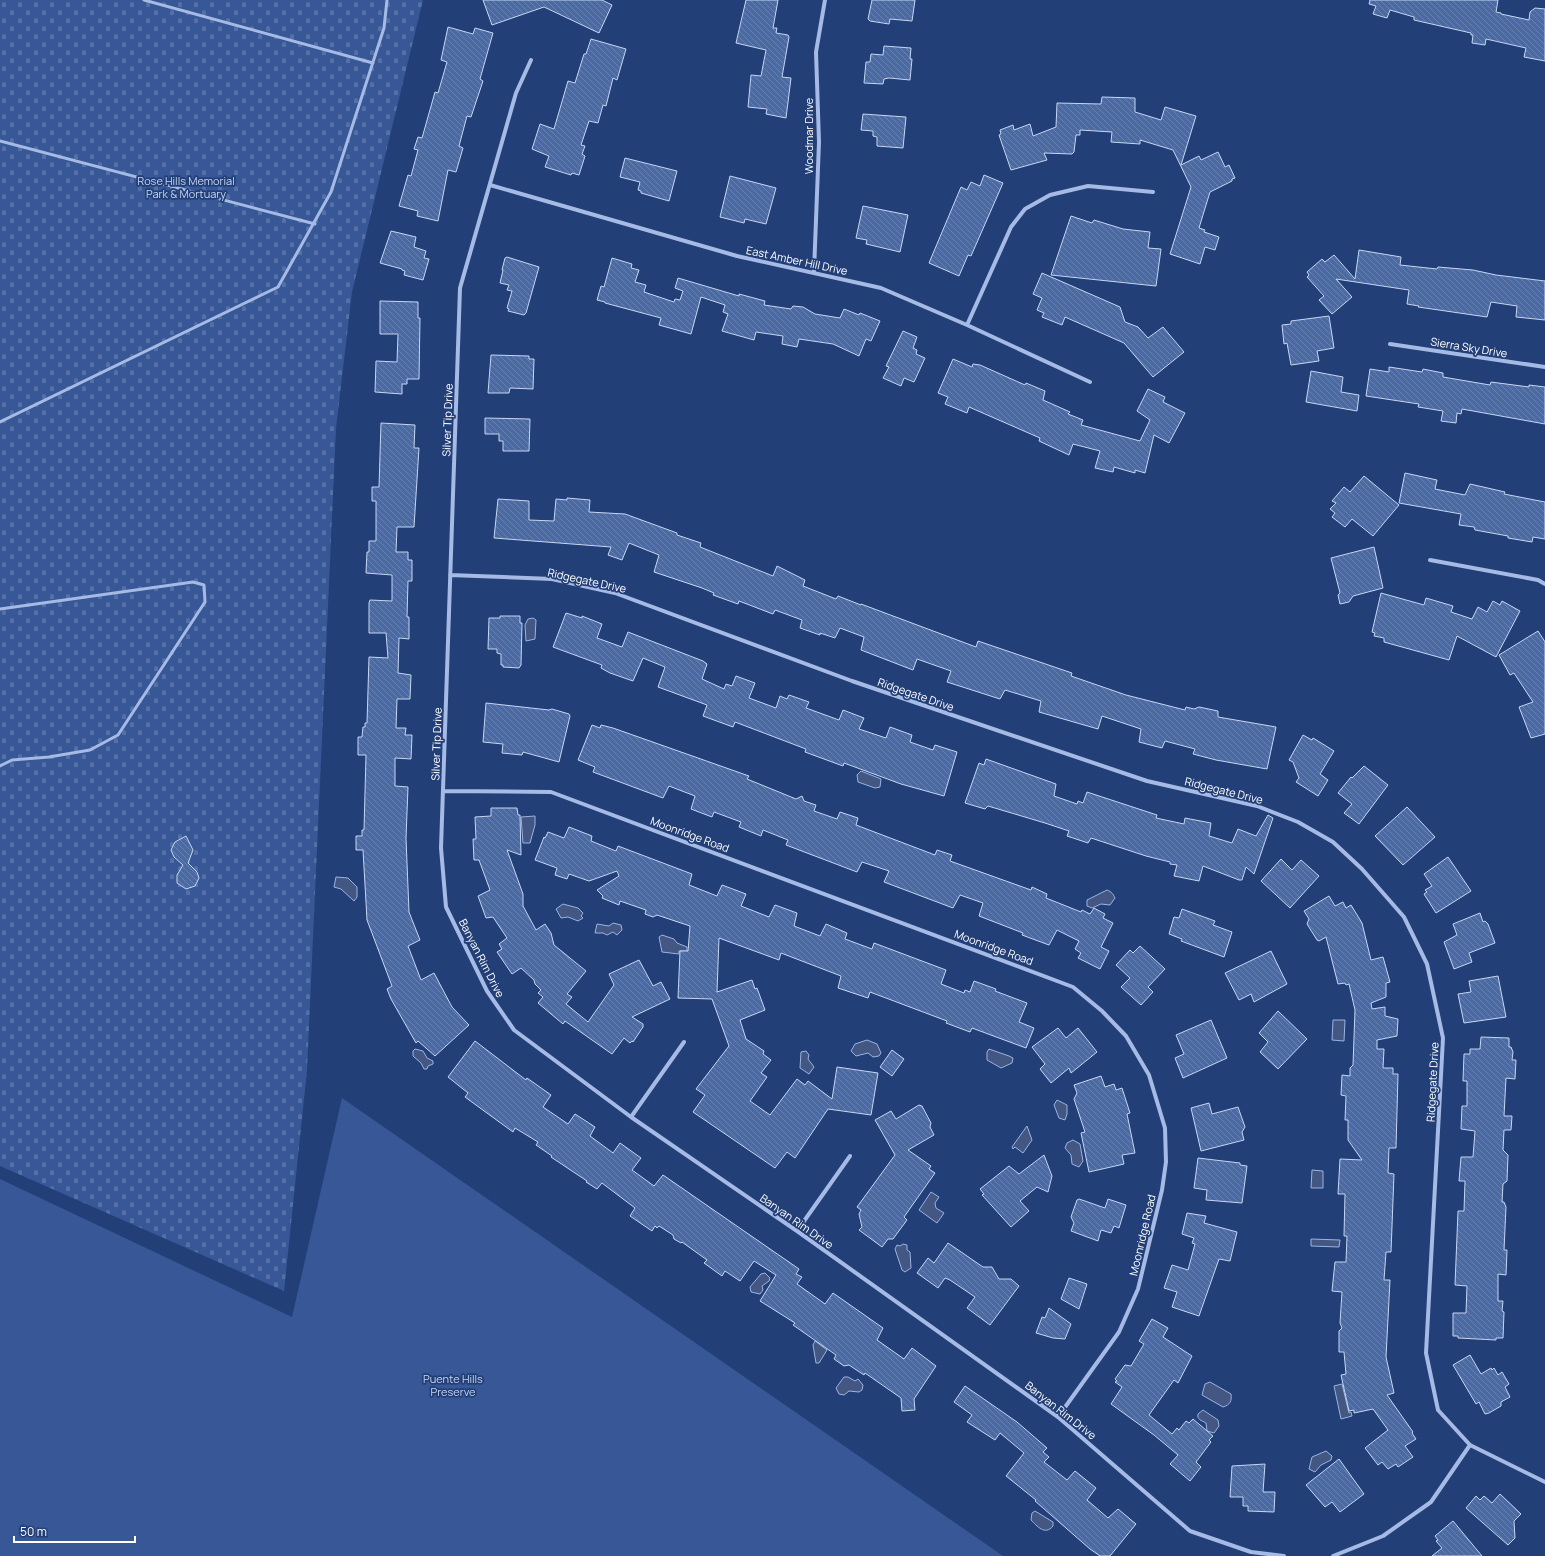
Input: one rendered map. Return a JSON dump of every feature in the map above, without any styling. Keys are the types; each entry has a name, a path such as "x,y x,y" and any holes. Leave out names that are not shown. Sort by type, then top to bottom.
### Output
{"street":[{"name":"Woodmar Drive","path":"814,272 818,142 816,52 826,0"},
{"name":"Silver Tip Drive","path":"443,791 460,288 516,93 531,60"},
{"name":"East Amber Hill Drive","path":"490,186 737,256 881,288 1090,382"},
{"path":"966,325 1011,227 1025,209 1050,195 1088,186 1153,192"},
{"name":"Sierra Sky Drive","path":"1390,344 1545,368"},
{"path":"1430,560 1538,580 1545,584"},
{"name":"Ridgegate Drive","path":"450,575 552,579 615,593 852,681 1147,781 1257,806 1298,822 1333,842 1362,869 1404,917 1427,964 1443,1038 1426,1353 1438,1410 1470,1445 1545,1482"},
{"name":"Banyan Rim Drive","path":"443,791 441,848 446,907 487,992 514,1030 631,1117 796,1231 1058,1417 1190,1530 1251,1552 1284,1556"},
{"name":"Moonridge Road","path":"443,791 552,792 1073,986 1102,1011 1126,1036 1149,1075 1165,1128 1166,1162 1162,1190 1138,1289 1119,1332 1058,1417"},
{"path":"631,1117 684,1042"},
{"path":"796,1231 850,1156"},
{"path":"1333,1556 1384,1536 1430,1502 1470,1445"}],"lane":[{"path":"144,0 373,62"},
{"path":"0,422 278,287 315,224 331,192 384,28 387,0"},
{"path":"0,141 315,224"},
{"path":"0,609 193,582 204,585 204,602 118,735 90,750 49,757 12,760 0,766"}],"green space":[{"name":"Rose Hills Memorial Park & Mortuary","path":"0,0 423,0 352,292 336,428 307,1070 284,1291 0,1166"},
{"name":"Puente Hills Preserve","path":"342,1098 1003,1556 0,1556 0,1179 292,1317"}],"shaded area":[{"path":"533,618 536,620 535,639 526,641 525,625 528,619"},
{"path":"861,771 881,779 880,787 875,788 858,782 857,775"},
{"path":"535,816 535,825 530,843 523,843 521,817"},
{"path":"336,877 348,878 357,887 357,897 354,901 341,889 334,887"},
{"path":"1107,890 1112,893 1115,898 1110,905 1101,904 1092,908 1087,906 1087,900"},
{"path":"563,904 578,908 583,913 581,916 583,918 578,921 568,917 561,918 556,909"},
{"path":"613,923 621,925 622,930 617,935 613,932 607,935 603,933 595,933 597,924 609,926"},
{"path":"662,935 674,939 677,943 687,947 687,951 679,951 679,954 662,952 659,937"},
{"path":"1333,1020 1345,1020 1344,1041 1332,1040"},
{"path":"867,1040 877,1044 881,1053 879,1056 873,1057 868,1053 856,1056 851,1051 855,1044"},
{"path":"415,1049 423,1051 427,1058 433,1061 433,1064 428,1066 427,1069 424,1069 421,1063 413,1056 413,1051"},
{"path":"989,1049 1013,1058 1012,1063 1001,1068 987,1060 987,1052"},
{"path":"806,1051 809,1055 808,1059 814,1067 809,1074 800,1068 801,1052"},
{"path":"1057,1100 1067,1105 1065,1120 1059,1118 1054,1105"},
{"path":"1027,1126 1032,1140 1023,1153 1015,1147 1013,1149 1012,1147"},
{"path":"1073,1140 1080,1144 1083,1161 1079,1167 1072,1164 1071,1155 1065,1148 1067,1143"},
{"path":"1312,1170 1323,1171 1323,1188 1311,1188"},
{"path":"931,1192 939,1197 935,1203 936,1208 944,1213 937,1223 919,1210"},
{"path":"1311,1239 1340,1240 1339,1247 1311,1246"},
{"path":"903,1244 907,1245 907,1250 910,1252 911,1268 905,1272 902,1270 895,1249 897,1245 900,1246"},
{"path":"765,1273 770,1278 769,1281 762,1286 763,1290 760,1294 751,1292 750,1287 761,1274"},
{"path":"815,1341 827,1350 819,1363 816,1363 813,1345"},
{"path":"844,1377 848,1377 855,1381 858,1379 863,1385 862,1390 859,1392 849,1391 844,1395 839,1394 836,1388"},
{"path":"1210,1382 1231,1394 1231,1401 1229,1404 1223,1407 1202,1395 1205,1384"},
{"path":"1342,1384 1349,1413 1351,1412 1352,1416 1341,1419 1334,1386"},
{"path":"1203,1410 1218,1420 1219,1426 1214,1433 1207,1431 1206,1423 1198,1418 1198,1414"},
{"path":"1326,1451 1332,1456 1331,1460 1321,1465 1315,1472 1309,1469 1312,1457"},
{"path":"1035,1511 1053,1522 1053,1526 1050,1529 1041,1529 1031,1520 1032,1513"}],"building":[{"path":"483,0 602,0 612,5 599,33 544,7 492,25"},
{"path":"746,0 778,0 773,28 777,28 776,33 788,35 789,37 782,77 791,78 786,118 766,114 767,109 748,107 751,75 761,76 766,50 736,43"},
{"path":"872,0 915,0 912,21 890,19 889,24 870,21 868,19"},
{"path":"1370,0 1498,0 1496,12 1529,20 1530,12 1535,8 1545,9 1545,61 1524,57 1526,48 1486,39 1485,45 1472,43 1473,35 1471,35 1471,33 1414,20 1414,17 1390,10 1387,18 1373,14 1376,6 1369,4"},
{"path":"448,27 473,34 475,28 493,33 480,79 483,81 471,117 467,116 459,146 463,148 456,172 448,170 438,221 417,216 418,211 399,206 408,175 411,176 418,150 414,149 418,137 422,138 435,92 438,93 447,62 441,60"},
{"path":"591,39 626,49 617,80 613,78 606,106 603,105 598,123 589,121 581,145 585,146 582,154 585,156 579,175 572,173 571,175 545,167 549,156 532,149 540,124 554,129 568,81 575,83 584,54 586,54"},
{"path":"884,46 911,48 910,59 912,59 910,80 889,78 884,79 883,84 864,83 866,62 870,62 871,54 883,55"},
{"path":"1102,97 1135,98 1135,112 1161,120 1165,107 1196,116 1181,165 1199,156 1201,160 1218,152 1225,167 1229,165 1235,178 1210,192 1199,228 1205,230 1204,232 1219,237 1215,250 1205,247 1200,264 1170,254 1191,187 1173,150 1140,140 1140,144 1111,142 1112,132 1080,130 1080,135 1076,135 1074,152 1072,154 1044,153 1047,160 1011,170 999,135 1001,134 1000,130 1013,125 1014,130 1030,124 1033,136 1056,127 1057,103 1101,104"},
{"path":"863,114 906,117 903,148 877,146 877,137 873,136 873,131 861,130"},
{"path":"625,158 677,171 669,201 641,193 641,191 638,190 640,182 620,177"},
{"path":"984,175 1003,183 971,256 968,255 959,276 929,263 961,187 967,190 971,182 980,186"},
{"path":"730,176 776,188 766,224 745,219 744,223 720,217"},
{"path":"863,206 908,215 900,252 866,244 867,240 856,238"},
{"path":"1071,216 1092,223 1094,220 1123,229 1150,232 1148,248 1161,249 1156,286 1051,275"},
{"path":"391,231 416,237 414,247 426,251 424,258 429,259 423,280 404,275 405,271 402,269 380,263"},
{"path":"1359,250 1401,257 1400,265 1437,269 1438,267 1473,270 1496,275 1545,281 1545,320 1516,317 1517,306 1491,302 1487,317 1418,307 1419,306 1407,304 1409,290 1336,279 1352,297 1332,314 1319,300 1324,296 1307,277 1309,275 1307,272 1322,259 1325,262 1334,255 1355,279"},
{"path":"507,257 539,267 526,313 524,315 508,311 509,309 507,308 512,291 507,290 509,285 500,283 505,258"},
{"path":"612,258 632,264 631,268 639,270 635,282 646,285 644,292 674,302 675,299 680,300 683,291 675,288 678,278 739,296 739,294 765,301 764,305 791,309 793,306 803,307 815,314 840,318 844,309 859,315 860,313 880,321 871,341 866,339 859,356 833,344 799,339 797,347 782,344 783,336 756,332 754,340 722,331 728,314 723,312 725,305 701,297 691,334 659,325 661,318 597,300 601,286 604,287"},
{"path":"1042,273 1120,307 1125,322 1138,327 1148,338 1163,327 1184,352 1153,377 1124,343 1065,317 1062,325 1042,317 1044,313 1037,310 1042,298 1033,294"},
{"path":"380,301 418,302 418,318 420,318 419,379 407,379 407,384 402,384 402,394 375,392 376,361 397,362 398,334 380,334"},
{"path":"1329,316 1334,348 1317,351 1319,361 1291,365 1287,343 1284,344 1282,325 1291,324 1291,321"},
{"path":"903,331 917,337 913,348 917,350 916,354 925,358 914,382 904,378 901,386 883,378 889,367 886,366"},
{"path":"491,355 529,356 529,359 534,359 533,389 510,388 509,393 488,393"},
{"path":"953,359 972,367 973,364 980,365 1025,385 1026,383 1045,391 1043,400 1070,412 1068,414 1083,420 1081,425 1140,441 1150,420 1137,411 1148,389 1165,397 1163,402 1185,413 1169,443 1154,435 1145,473 1135,470 1135,473 1114,467 1113,472 1095,468 1100,451 1073,444 1069,455 1039,441 1040,438 969,407 967,413 945,404 948,397 938,393"},
{"path":"1389,367 1422,372 1423,369 1443,373 1443,377 1490,385 1491,382 1529,387 1529,385 1545,387 1545,424 1462,409 1461,414 1457,413 1456,423 1441,421 1443,411 1418,407 1419,404 1366,396 1370,369 1389,372"},
{"path":"1311,371 1343,377 1341,392 1359,395 1357,411 1306,402"},
{"path":"485,418 530,419 529,451 503,451 503,441 499,441 499,434 485,434"},
{"path":"381,423 415,425 414,448 419,448 414,527 397,527 396,552 408,552 408,560 412,560 412,581 408,581 407,617 409,617 409,639 399,638 398,673 411,675 410,699 397,699 396,728 406,728 405,735 412,735 411,759 395,758 395,786 408,787 406,838 409,912 420,940 408,946 421,980 434,973 452,1007 469,1025 435,1056 418,1041 416,1043 391,999 387,989 392,986 367,920 363,850 356,850 356,836 362,836 362,830 364,830 366,755 358,755 358,737 362,737 363,727 365,727 365,723 367,723 369,657 388,658 386,633 369,633 369,603 370,600 392,601 392,575 366,573 369,541 376,541 376,501 372,501 372,487 379,487"},
{"path":"1405,473 1437,480 1435,489 1465,495 1470,484 1505,492 1504,494 1545,502 1545,539 1533,537 1532,542 1475,530 1474,527 1459,525 1461,514 1399,503"},
{"path":"1364,476 1399,505 1373,536 1352,519 1345,527 1332,517 1335,513 1330,509 1336,503 1332,501 1344,487 1350,492"},
{"path":"567,498 590,500 589,512 625,514 701,543 700,547 773,576 777,566 805,580 803,586 836,599 838,596 861,604 976,647 978,641 1072,673 1071,676 1126,695 1185,710 1186,707 1194,709 1199,707 1218,711 1218,717 1276,727 1267,769 1216,760 1193,754 1195,749 1165,741 1162,748 1139,742 1141,729 1102,716 1098,729 1039,712 1041,701 1005,690 1000,699 947,682 951,671 917,659 913,670 861,650 864,637 840,628 835,638 820,633 820,635 800,628 802,620 775,610 773,614 739,601 738,604 713,595 714,593 702,588 654,572 659,555 629,543 622,560 608,555 611,547 494,538 498,499 529,501 529,520 554,521 556,499 567,500"},
{"path":"1374,547 1383,588 1353,596 1349,602 1340,604 1338,595 1340,593 1331,558"},
{"path":"1381,593 1424,605 1426,598 1453,606 1451,612 1472,619 1478,607 1487,612 1493,601 1500,605 1502,601 1520,611 1496,657 1457,636 1449,660 1384,642 1384,638 1374,636 1375,633 1372,632"},
{"path":"566,613 582,618 582,616 602,624 597,638 622,647 628,632 703,661 707,664 702,679 724,689 726,684 732,686 736,676 755,683 749,698 776,708 780,696 787,699 789,695 809,702 806,708 839,720 843,710 864,718 859,729 886,738 890,727 912,735 910,742 933,750 935,745 957,752 944,796 901,784 844,763 843,766 805,752 806,749 735,722 733,727 703,716 707,705 658,687 665,667 643,658 633,681 610,673 601,668 602,665 553,647"},
{"path":"500,616 520,616 520,623 522,623 521,665 519,668 503,667 503,665 501,665 501,654 497,653 497,649 488,649 489,618 500,618"},
{"path":"1538,631 1545,642 1545,734 1531,738 1519,707 1533,702 1514,673 1510,675 1499,655"},
{"path":"486,703 549,710 552,709 569,714 570,716 559,762 523,752 522,755 502,753 503,744 483,742"},
{"path":"592,725 600,728 601,725 613,728 749,776 747,779 796,799 802,796 804,801 816,805 814,811 837,819 840,812 858,818 856,825 935,855 937,850 952,855 950,861 1031,890 1032,887 1047,894 1046,898 1081,912 1082,910 1090,914 1094,908 1105,914 1103,918 1113,923 1101,947 1109,951 1100,969 1078,958 1081,953 1075,949 1079,941 1057,930 1049,945 979,916 983,903 960,895 953,908 884,882 889,871 862,862 857,872 786,845 788,840 763,830 761,836 739,827 741,822 714,812 712,817 691,809 695,796 669,786 663,798 593,772 595,767 578,760"},
{"path":"1303,735 1312,740 1313,738 1334,751 1320,774 1328,780 1318,796 1296,782 1299,778 1293,762 1289,760"},
{"path":"986,759 1056,784 1054,796 1077,804 1078,801 1083,803 1087,792 1157,815 1156,818 1184,824 1185,818 1211,823 1209,836 1232,843 1238,829 1256,836 1268,815 1273,818 1254,874 1246,867 1242,880 1239,880 1203,866 1199,881 1174,876 1177,865 1170,864 1170,862 1146,856 1091,838 1088,843 1067,836 1069,831 1045,823 988,806 985,809 965,803 979,763 984,765"},
{"path":"1364,766 1388,785 1359,824 1344,813 1352,804 1338,793 1351,777 1352,778"},
{"path":"1407,807 1435,837 1403,865 1375,836"},
{"path":"491,808 517,808 518,815 520,815 521,855 507,850 523,894 523,906 536,930 545,924 551,933 554,945 586,971 567,994 572,997 566,1004 588,1022 614,985 609,974 639,960 653,986 661,982 670,999 632,1017 643,1024 643,1027 633,1042 632,1041 630,1043 624,1038 612,1054 565,1021 563,1024 538,1003 543,997 538,993 541,990 535,984 534,980 521,968 512,974 497,952 502,949 499,944 507,938 493,917 486,918 478,896 490,890 479,860 474,860 473,839 476,839 475,817 491,816"},
{"path":"569,827 592,836 591,841 616,851 618,846 692,874 689,885 717,896 722,885 746,894 741,906 769,917 775,905 797,913 794,926 820,936 826,924 847,933 845,939 872,949 874,943 946,970 941,984 964,993 965,990 970,992 974,981 1027,1003 1019,1022 1034,1028 1026,1048 972,1028 970,1032 946,1023 947,1021 870,992 868,998 838,988 841,976 781,953 779,960 719,938 717,992 752,980 755,989 757,988 765,1010 740,1020 746,1039 764,1051 763,1054 771,1060 761,1073 767,1077 750,1101 770,1115 797,1079 805,1085 808,1081 832,1099 837,1067 878,1073 871,1115 828,1109 795,1158 787,1152 775,1168 693,1112 705,1095 696,1089 729,1046 712,999 678,998 680,951 688,951 690,926 657,915 653,917 645,914 646,910 620,901 619,905 602,898 603,896 597,890 619,876 617,871 589,881 569,874 567,879 555,875 557,868 535,860 544,837 545,838 548,832 564,838"},
{"path":"186,836 193,850 188,863 197,872 199,878 195,886 186,889 177,883 177,875 183,865 174,857 171,850 175,842"},
{"path":"1448,857 1471,891 1436,913 1424,894 1427,892 1425,890 1432,886 1424,874"},
{"path":"1281,859 1292,870 1301,860 1319,876 1290,908 1261,881"},
{"path":"1329,896 1335,906 1343,902 1346,908 1351,905 1362,923 1371,960 1383,957 1390,982 1386,983 1386,997 1371,1003 1372,1009 1385,1007 1385,1016 1398,1019 1397,1036 1377,1040 1377,1049 1384,1049 1383,1068 1393,1068 1393,1074 1398,1074 1396,1148 1389,1148 1388,1173 1394,1174 1391,1252 1386,1252 1384,1280 1390,1280 1386,1357 1394,1393 1387,1395 1413,1432 1412,1433 1416,1439 1405,1446 1413,1457 1398,1467 1396,1464 1388,1469 1382,1462 1378,1465 1365,1448 1388,1430 1373,1409 1354,1413 1354,1410 1349,1411 1341,1375 1346,1374 1344,1352 1339,1352 1339,1331 1342,1328 1340,1323 1342,1292 1332,1291 1335,1262 1346,1262 1347,1236 1344,1236 1345,1194 1338,1194 1340,1159 1362,1160 1348,1140 1348,1120 1345,1120 1346,1096 1341,1095 1342,1075 1350,1076 1350,1068 1353,1065 1355,1010 1349,984 1338,984 1326,937 1319,941 1317,940 1307,924 1309,919 1304,911"},
{"path":"1182,909 1215,921 1213,925 1232,932 1224,957 1181,941 1182,939 1169,934 1174,917 1179,918"},
{"path":"1480,913 1483,922 1485,921 1488,924 1495,943 1469,953 1472,962 1454,969 1444,942 1457,935 1453,924"},
{"path":"1140,946 1165,969 1148,987 1153,992 1141,1005 1121,987 1130,978 1116,965 1130,950 1133,953"},
{"path":"1271,951 1287,984 1254,1002 1251,994 1239,1000 1225,973"},
{"path":"1498,976 1506,1017 1464,1023 1458,994 1471,992 1469,981"},
{"path":"1278,1011 1307,1039 1278,1069 1260,1052 1268,1042 1259,1033"},
{"path":"1211,1020 1227,1058 1183,1078 1175,1058 1184,1054 1176,1035"},
{"path":"1058,1028 1066,1038 1078,1028 1097,1052 1071,1073 1069,1068 1051,1083 1040,1069 1045,1064 1032,1047"},
{"path":"1481,1037 1509,1038 1509,1047 1511,1047 1513,1052 1512,1060 1516,1060 1515,1079 1506,1078 1504,1116 1512,1116 1511,1130 1504,1130 1503,1150 1508,1155 1507,1181 1503,1184 1502,1202 1504,1202 1506,1207 1504,1250 1507,1250 1506,1275 1498,1274 1498,1301 1503,1301 1502,1311 1504,1312 1503,1338 1496,1338 1496,1340 1458,1338 1458,1336 1453,1336 1453,1313 1466,1313 1467,1286 1455,1285 1458,1211 1464,1211 1465,1181 1459,1181 1461,1157 1473,1157 1475,1131 1461,1129 1462,1106 1467,1106 1467,1081 1463,1081 1464,1054 1470,1054 1470,1049 1480,1049"},
{"path":"475,1041 526,1080 527,1078 551,1095 543,1107 568,1124 575,1114 595,1127 590,1136 613,1153 620,1143 641,1158 632,1170 654,1186 663,1175 799,1269 796,1274 802,1277 797,1284 825,1304 833,1293 883,1328 877,1340 904,1359 912,1348 936,1366 914,1399 915,1410 902,1411 901,1398 865,1373 864,1375 849,1365 844,1366 834,1359 836,1355 793,1325 795,1323 760,1301 776,1275 754,1261 740,1281 725,1271 722,1276 704,1263 707,1260 682,1242 681,1243 674,1239 673,1235 659,1226 657,1228 655,1226 652,1231 630,1216 635,1208 602,1183 597,1189 551,1157 552,1156 536,1145 538,1142 515,1128 513,1132 465,1097 468,1093 448,1077"},
{"path":"892,1050 904,1059 892,1076 880,1067"},
{"path":"1101,1076 1105,1087 1114,1084 1116,1090 1122,1088 1130,1113 1127,1114 1135,1153 1122,1155 1124,1164 1089,1172 1081,1133 1085,1132 1074,1099 1077,1093 1074,1085"},
{"path":"1209,1103 1212,1114 1238,1107 1245,1127 1242,1132 1244,1140 1201,1151 1191,1108"},
{"path":"919,1105 922,1106 931,1123 930,1127 934,1135 908,1150 931,1166 929,1169 935,1173 904,1217 907,1220 893,1239 888,1239 882,1247 859,1230 862,1227 859,1214 861,1210 857,1207 895,1155 875,1120 891,1111 896,1119"},
{"path":"1044,1155 1052,1176 1048,1192 1037,1187 1020,1201 1029,1211 1011,1227 982,1195 984,1194 980,1189 1009,1166 1019,1174"},
{"path":"1198,1158 1240,1163 1240,1165 1247,1166 1242,1203 1206,1200 1207,1190 1194,1188"},
{"path":"1079,1199 1105,1208 1108,1199 1126,1205 1119,1228 1114,1226 1111,1233 1101,1230 1098,1241 1071,1231 1074,1223 1071,1217 1077,1200"},
{"path":"1187,1213 1206,1216 1204,1223 1237,1232 1230,1261 1219,1259 1199,1316 1172,1307 1177,1292 1164,1288 1172,1265 1188,1270 1195,1244 1192,1243 1194,1238 1182,1234"},
{"path":"948,1243 983,1267 992,1267 999,1279 1011,1279 1019,1286 990,1325 967,1308 975,1297 950,1280 945,1278 938,1288 917,1273 928,1258 934,1263"},
{"path":"1069,1278 1087,1284 1079,1309 1061,1299"},
{"path":"1049,1308 1071,1324 1065,1339 1053,1338 1036,1333 1042,1317 1045,1318"},
{"path":"1152,1319 1168,1328 1163,1337 1192,1356 1178,1383 1174,1380 1149,1415 1172,1434 1177,1428 1179,1430 1186,1421 1189,1423 1193,1419 1213,1436 1209,1440 1211,1442 1196,1462 1201,1467 1190,1481 1170,1464 1178,1455 1154,1435 1111,1404 1122,1387 1115,1382 1117,1381 1115,1379 1125,1365 1131,1366 1144,1344 1139,1341"},
{"path":"1470,1355 1481,1374 1491,1368 1492,1370 1494,1368 1498,1375 1502,1372 1509,1384 1505,1387 1510,1397 1501,1402 1501,1406 1489,1413 1485,1414 1479,1402 1476,1404 1453,1365"},
{"path":"965,1386 1017,1422 1047,1448 1043,1452 1049,1457 1044,1462 1067,1480 1075,1471 1096,1488 1087,1500 1108,1518 1118,1509 1136,1524 1110,1556 1100,1556 1090,1549 1035,1501 1036,1500 1006,1476 1024,1453 1000,1433 995,1440 967,1422 972,1415 954,1402"},
{"path":"1339,1459 1364,1494 1340,1512 1332,1502 1325,1507 1306,1485"},
{"path":"1265,1464 1263,1492 1275,1492 1274,1512 1248,1511 1248,1506 1243,1506 1243,1497 1230,1497 1232,1466"},
{"path":"1500,1494 1521,1514 1514,1521 1515,1538 1508,1545 1466,1508 1476,1496 1480,1500 1484,1496 1492,1503"},
{"path":"1453,1521 1482,1556 1432,1556 1442,1548 1436,1541 1438,1540 1435,1536"}]}
